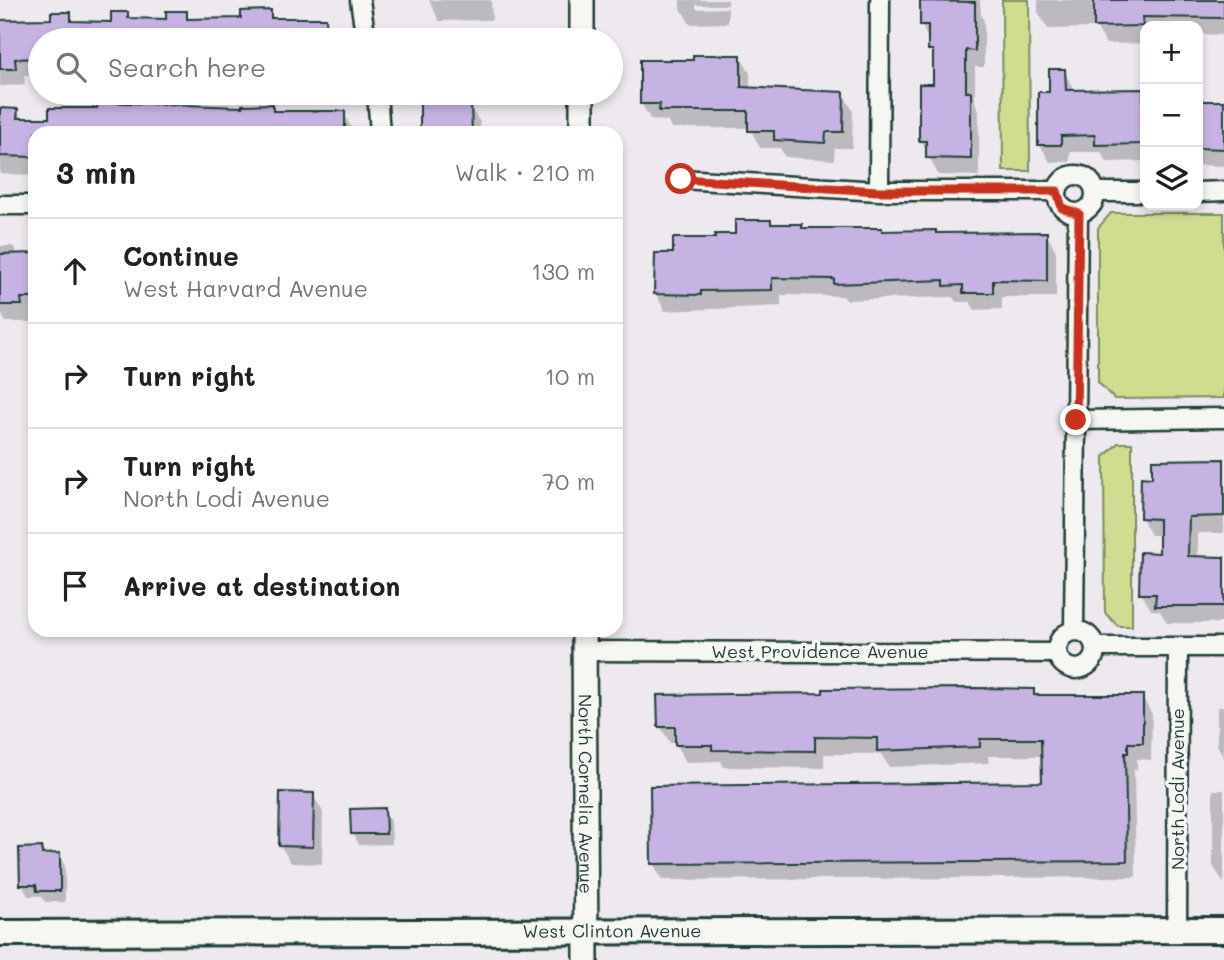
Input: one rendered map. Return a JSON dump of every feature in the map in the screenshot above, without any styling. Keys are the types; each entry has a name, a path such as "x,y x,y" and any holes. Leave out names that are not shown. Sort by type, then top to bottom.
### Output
{"main road":[{"name":"West Clinton Avenue","path":"0,933 1224,930"}],"street":[{"path":"360,0 364,28"},
{"path":"582,0 582,28"},
{"path":"878,191 880,0"},
{"path":"378,105 379,126"},
{"path":"582,105 582,126"},
{"path":"1080,175 1090,180 1096,192 1090,208 1079,214 1062,208 1057,191 1062,180 1080,175"},
{"path":"681,179 878,191 1057,191"},
{"path":"1203,191 1224,191"},
{"path":"1096,192 1140,192"},
{"path":"0,205 28,205"},
{"path":"1074,630 1079,214"},
{"path":"1076,420 1224,418"},
{"path":"1074,630 1091,636 1096,647 1093,660 1082,668 1063,664 1057,653 1059,640 1074,630"},
{"name":"West Providence Avenue","path":"584,641 1057,653"},
{"name":"North Cornelia Avenue","path":"584,641 586,960"},
{"path":"1096,647 1224,647"},
{"name":"North Lodi Avenue","path":"1177,930 1178,647"}],"green space":[{"path":"1002,0 1029,0 1030,171 1003,171"},
{"path":"1111,213 1224,213 1224,398 1114,399 1098,382 1098,228"},
{"path":"1118,443 1132,443 1132,626 1118,626 1105,613 1104,457"}],"building":[{"path":"1094,0 1224,0 1224,18 1142,17 1140,26 1094,27"},
{"path":"920,1 975,2 975,51 966,50 966,92 971,92 971,159 926,158 926,141 919,141 919,84 933,84 933,50 928,50 928,25 920,25"},
{"path":"271,10 271,18 326,18 326,28 28,28 28,58 15,59 16,69 0,69 0,20 51,19 51,12 71,12 71,21 111,22 111,12 128,12 128,18 166,19 166,11 187,11 187,19 241,18 241,11"},
{"path":"693,55 741,55 741,87 844,92 843,132 826,132 825,143 774,140 774,131 748,131 748,111 659,111 660,104 640,104 640,60 693,60"},
{"path":"1049,69 1065,69 1066,90 1140,89 1140,144 1095,145 1095,135 1061,136 1061,145 1038,145 1038,92 1049,92"},
{"path":"1203,101 1224,101 1224,149 1203,148"},
{"path":"98,105 273,105 273,111 345,111 345,126 28,126 28,157 0,156 0,108 18,109 17,118 49,118 49,108 97,108"},
{"path":"420,105 471,105 472,126 420,126"},
{"path":"735,220 771,220 771,224 802,224 802,228 936,230 936,233 1047,232 1047,281 993,280 993,293 963,293 963,285 944,286 944,280 834,284 834,279 772,278 772,290 701,291 701,295 654,294 655,253 673,253 673,238 715,238 715,234 735,234"},
{"path":"28,253 28,298 21,298 22,305 0,305 0,254"},
{"path":"1224,459 1224,516 1189,517 1188,556 1224,557 1224,606 1155,606 1156,594 1139,594 1140,552 1159,553 1159,519 1140,518 1141,477 1152,478 1152,460"},
{"path":"823,689 1034,689 1034,695 1143,695 1143,743 1128,743 1128,753 1125,753 1127,861 651,864 650,786 1042,782 1041,739 980,739 980,747 877,751 877,738 815,737 815,751 712,750 712,745 675,745 675,727 658,727 657,695 823,693"},
{"path":"280,792 314,793 313,847 279,846"},
{"path":"385,808 386,834 351,834 350,809"},
{"path":"42,847 42,854 60,853 60,891 37,891 36,885 20,885 19,848"}],"route":[{"path":"681,179 878,191 1057,191 1062,208 1079,214 1076,420"}]}
